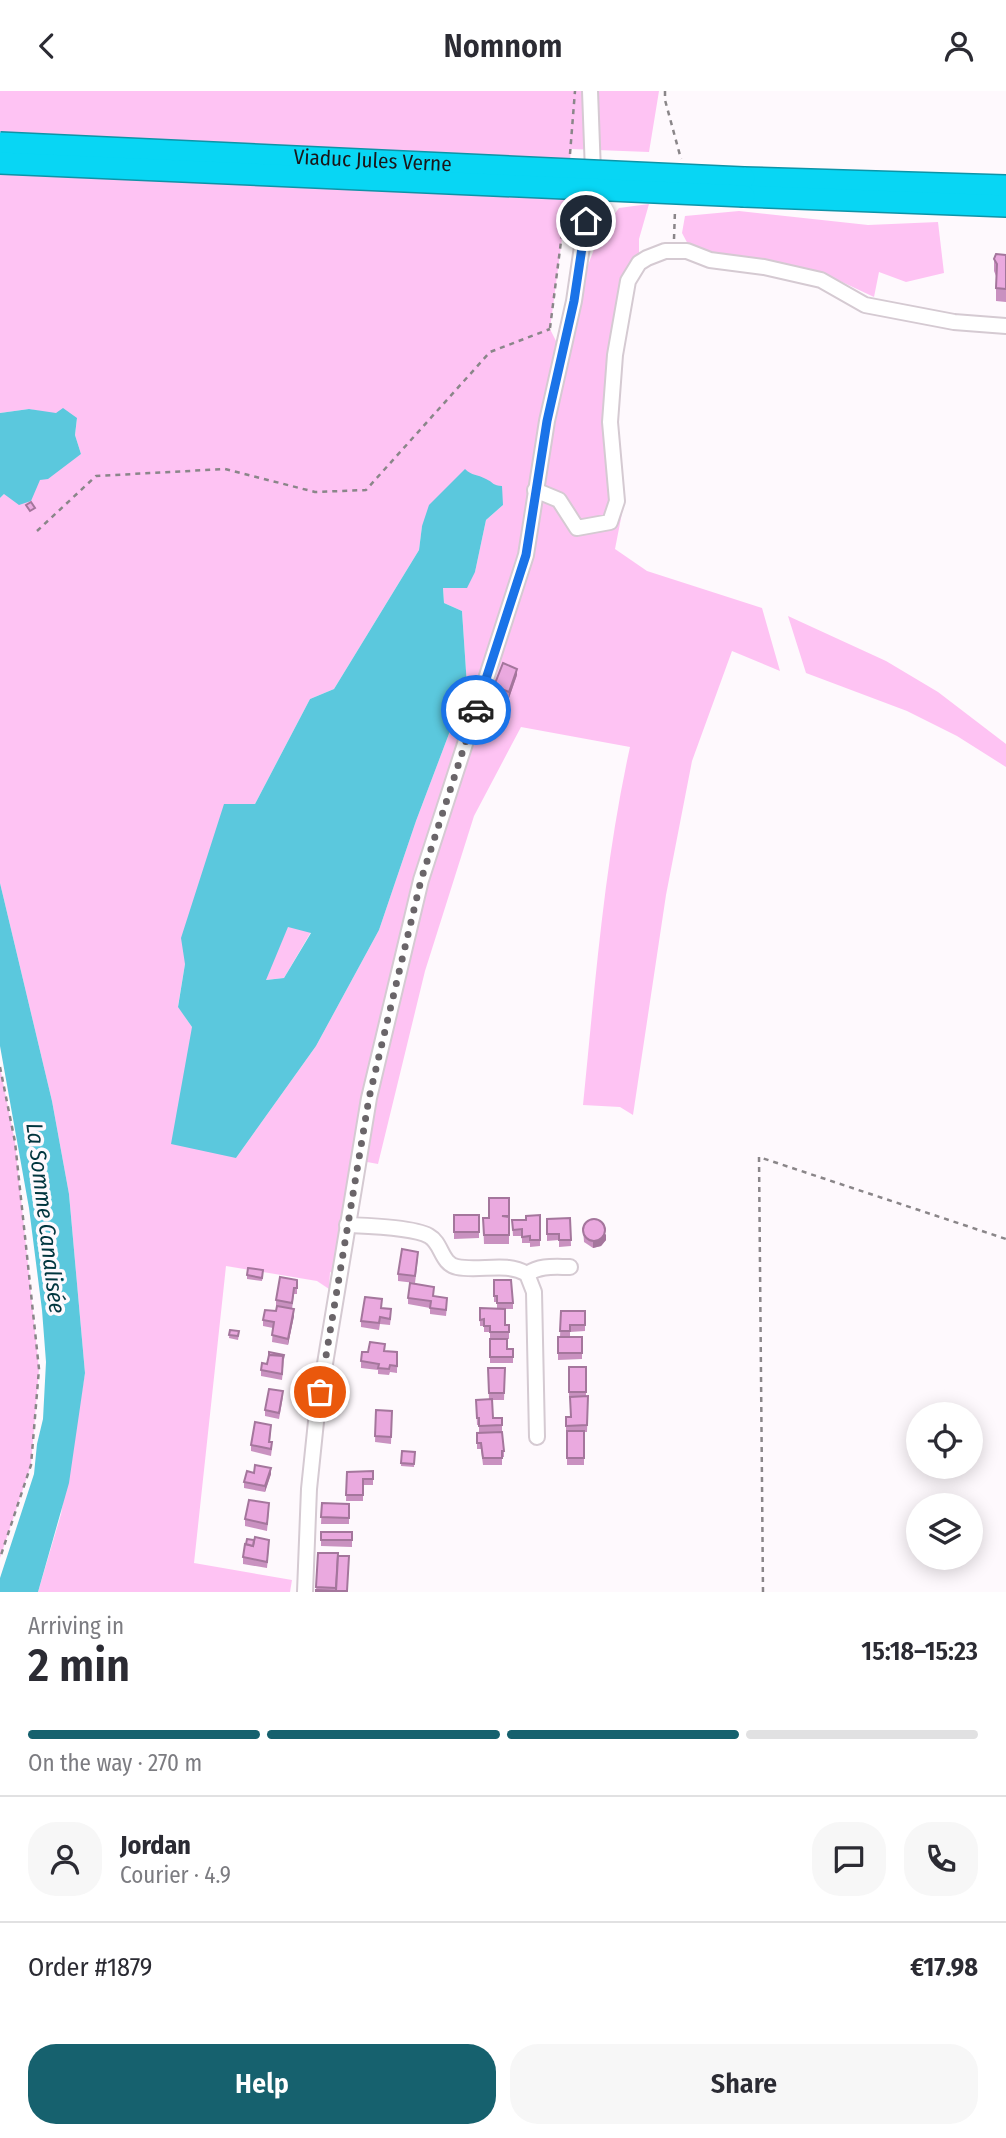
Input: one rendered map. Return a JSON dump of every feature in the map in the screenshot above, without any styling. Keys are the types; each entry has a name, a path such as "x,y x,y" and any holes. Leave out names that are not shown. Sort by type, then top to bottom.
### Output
{"highway":[{"name":"Viaduc Jules Verne","path":"0,143 744,187"},
{"name":"Viaduc Jules Verne","path":"0,163 744,187"},
{"path":"744,187 1006,186"},
{"path":"744,187 1006,206"}],"street":[{"path":"305,1592 312,1453 366,1114 421,880 526,555 535,490 574,301 593,173 590,91"},
{"path":"535,490 559,500 577,528 610,522 617,501 610,422 615,355 628,281 639,263 665,251 687,251 710,260 764,267 821,280 864,305 954,322 1006,326"},
{"path":"347,1225 422,1233 436,1242 446,1260 457,1268 511,1267 527,1274 534,1292 537,1437"},
{"path":"527,1274 544,1267 570,1267"}],"path":[{"path":"569,162 575,91"},
{"path":"566,202 550,329 557,343 566,336"},
{"path":"37,531 96,476 225,469 315,492 366,491 490,352 550,329"},
{"path":"0,1067 15,1142 39,1370 31,1465 0,1558"},
{"path":"763,1592 759,1157 1006,1239"}],"shaded area":[{"path":"0,91 659,91 649,152 571,149 550,329 557,343 566,336 574,301 600,234 619,208 649,204 639,239 639,263 615,355 617,500 624,503 615,549 647,571 762,608 780,671 732,651 692,761 666,895 633,1115 620,1107 583,1105 607,881 630,747 521,727 474,816 425,971 378,1164 356,1160 338,1276 330,1272 329,1289 317,1281 226,1266 194,1563 292,1580 290,1592 38,1592 61,1514 85,1373 69,1194 52,1101 0,883 0,498 40,480 81,454 75,435 77,419 29,409 0,413","holes":["472,476 492,485 503,505 486,520 475,572 443,588 444,603 462,611 467,686 416,821 379,930 316,1046 236,1158 192,1027 178,1006 185,964 255,804 310,699 334,689 419,550 422,526"]},
{"path":"739,211 868,225 938,222 944,273 906,282 879,272 874,297 825,274 690,248 682,233 685,216"},
{"path":"788,616 886,661 938,692 1006,744 1006,767 957,736 907,711 806,673"},
{"path":"288,926 311,932 284,978 265,980"},
{"path":"0,1067 15,1142 39,1369 31,1465 0,1558"}],"water":[{"path":"63,408 77,418 75,435 81,454 48,479 40,480 31,501 19,505 4,494 0,498 0,413 29,409 56,413"},
{"path":"465,469 502,486 503,505 486,520 475,572 467,588 443,588 444,603 462,611 467,686 416,821 379,930 316,1046 236,1158 171,1144 192,1027 178,1007 185,964 181,938 224,804 255,804 310,699 334,689 419,550 422,526 429,505","holes":["288,927 311,933 284,978 266,980"]},
{"name":"La Somme Canalisée","path":"0,883 52,1101 69,1194 85,1373 69,1483 38,1592 0,1592 0,1578 34,1474 43,1419 46,1362 29,1208 0,1046"}],"building":[{"path":"996,254 1006,255 1006,289 996,288"},
{"path":"31,502 35,508 30,511 26,505"},
{"path":"503,663 517,669 509,692 494,686"},
{"path":"489,1198 509,1198 509,1216 502,1216 509,1217 509,1235 484,1235 483,1218 489,1218"},
{"path":"454,1215 479,1215 479,1232 454,1232"},
{"path":"540,1215 540,1240 530,1240 530,1236 522,1237 522,1229 513,1230 512,1220 526,1220 526,1216"},
{"path":"570,1218 571,1240 559,1240 559,1234 547,1234 547,1219"},
{"path":"594,1219 602,1222 605,1230 602,1238 594,1241 586,1238 583,1230 586,1222"},
{"path":"402,1249 418,1252 415,1276 398,1274"},
{"path":"248,1268 263,1270 262,1278 247,1275"},
{"path":"280,1277 297,1280 292,1303 276,1300"},
{"path":"494,1280 511,1280 513,1303 497,1303"},
{"path":"410,1283 434,1287 433,1296 447,1298 446,1310 430,1308 431,1301 408,1298"},
{"path":"365,1297 382,1299 381,1308 391,1309 390,1319 380,1317 379,1323 361,1321"},
{"path":"277,1306 294,1309 288,1339 272,1335 274,1322 263,1320 265,1310 276,1311"},
{"path":"480,1308 505,1309 505,1325 509,1325 509,1332 490,1332 490,1326 484,1326 484,1319 480,1320"},
{"path":"561,1311 585,1311 585,1325 570,1325 570,1331 560,1331"},
{"path":"230,1330 239,1331 238,1336 229,1335"},
{"path":"558,1337 582,1337 582,1353 558,1353"},
{"path":"490,1339 507,1339 507,1349 513,1349 513,1357 490,1357"},
{"path":"370,1342 385,1344 384,1351 397,1352 397,1366 390,1365 389,1369 378,1368 379,1364 361,1361 362,1352 368,1352"},
{"path":"269,1352 284,1355 283,1359 283,1356 269,1355"},
{"path":"269,1355 283,1356 282,1374 261,1370 262,1363 267,1364"},
{"path":"569,1367 586,1367 586,1392 569,1392"},
{"path":"488,1368 505,1368 504,1393 489,1393"},
{"path":"269,1389 283,1391 279,1413 265,1410"},
{"path":"588,1396 587,1425 566,1426 566,1417 571,1417 570,1397"},
{"path":"492,1399 493,1418 502,1418 502,1425 479,1426 476,1400"},
{"path":"376,1410 392,1411 391,1437 375,1436"},
{"path":"255,1422 271,1425 271,1449 251,1445"},
{"path":"567,1431 584,1431 584,1458 567,1458"},
{"path":"502,1432 502,1458 483,1458 481,1443 477,1443 477,1433"},
{"path":"402,1451 415,1452 414,1464 401,1463"},
{"path":"255,1465 271,1468 265,1486 244,1482 247,1471 254,1473"},
{"path":"373,1471 373,1479 363,1479 363,1495 346,1495 347,1472"},
{"path":"249,1500 269,1503 267,1524 245,1519"},
{"path":"322,1503 349,1504 349,1518 321,1517"},
{"path":"321,1532 352,1532 352,1540 321,1540"},
{"path":"255,1537 269,1540 267,1562 243,1557 245,1544 253,1546"},
{"path":"247,1539 254,1540 253,1546 246,1544"},
{"path":"318,1553 338,1553 336,1588 316,1587"},
{"path":"338,1556 349,1556 347,1591 336,1591"}],"way so far":[{"path":"320,1392 369,1098 421,880 476,710"}],"route":[{"path":"476,710 526,555 547,421 574,301 586,221"}]}
